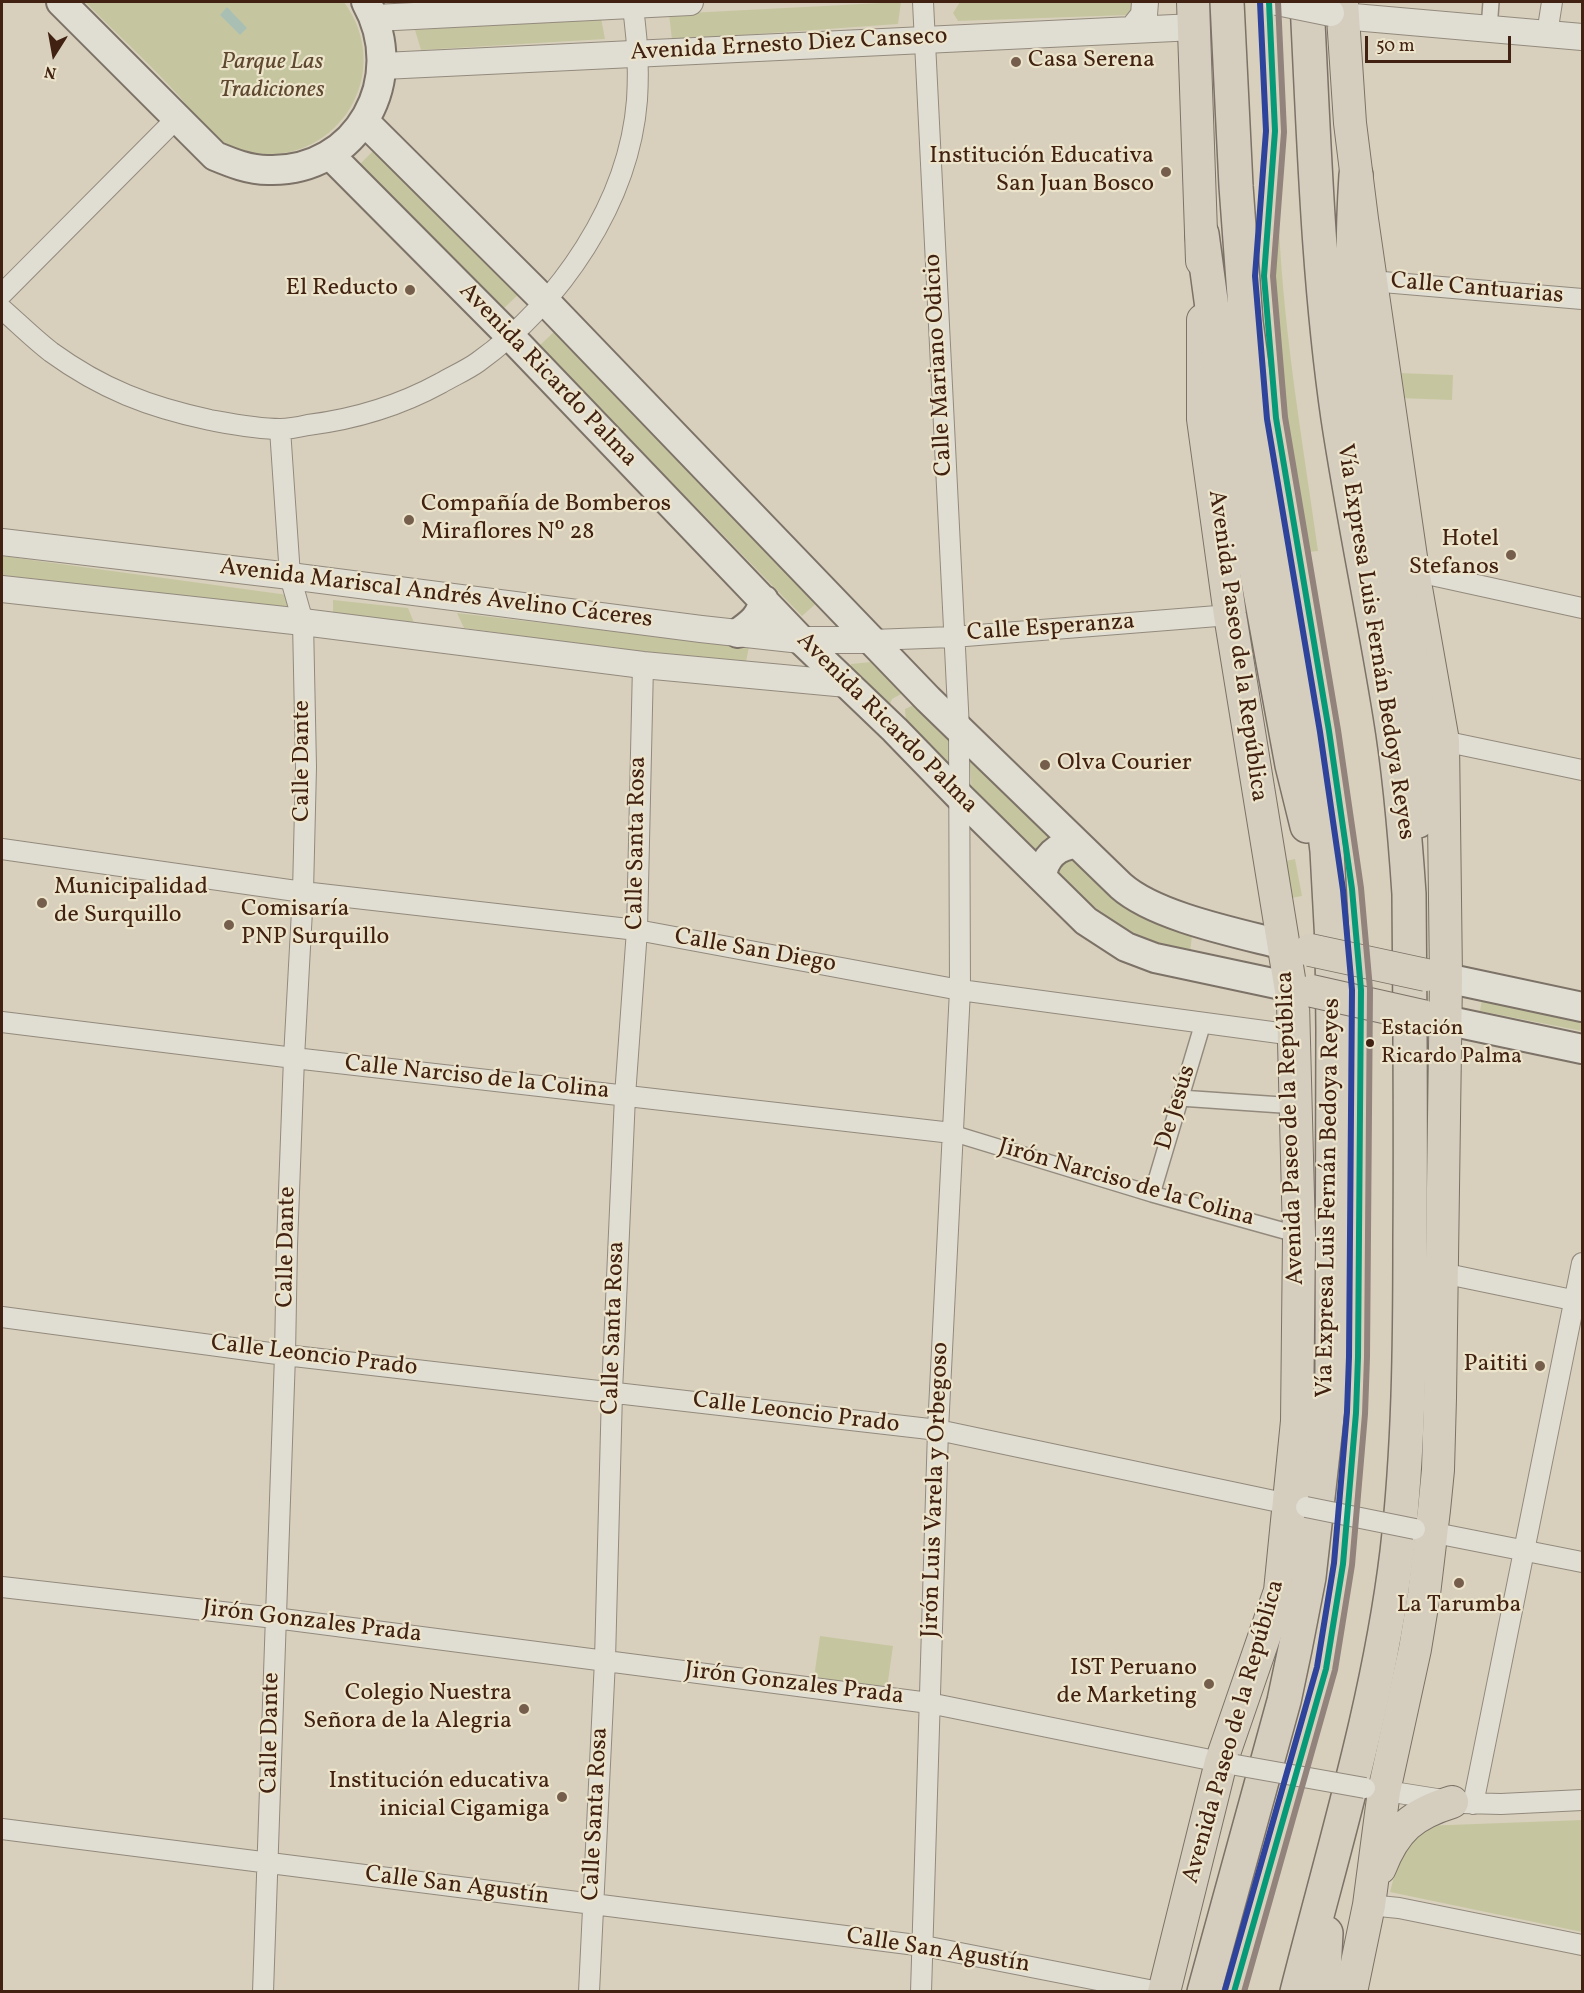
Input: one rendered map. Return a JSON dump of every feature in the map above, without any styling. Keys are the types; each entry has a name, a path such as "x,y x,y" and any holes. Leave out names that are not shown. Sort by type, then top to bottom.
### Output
{"highway":[{"name":"Vía Expresa Luis Fernán Bedoya Reyes","path":"1204,1992 1284,1701 1309,1577 1332,1373 1334,1030 1330,898 1322,804 1313,736 1264,449 1246,322 1236,186 1227,2"},
{"name":"Vía Expresa Luis Fernán Bedoya Reyes","path":"1297,1992 1365,1728 1385,1634 1397,1551 1406,1461 1410,1300 1409,894 1405,830 1390,714 1338,419 1319,245 1330,8"},
{"path":"1356,175 1353,239 1357,328 1421,737 1421,802 1409,894"},
{"path":"1202,234 1224,396 1292,765 1309,832 1330,898"},
{"path":"1184,1992 1253,1745 1309,1577"},
{"path":"1323,1992 1329,1868"}],"main road":[{"path":"61,2 215,156 240,166 268,170 295,168 330,155 364,122 377,92 383,66 381,40 370,10"},
{"path":"1330,8 1413,571 1443,741 1434,1018 1442,1272 1438,1470 1424,1531 1415,1649 1375,1789 1369,1898 1352,1992"},
{"name":"Avenida Paseo de la República","path":"1164,1992 1280,1592 1298,1506 1299,1235 1294,1035 1301,989 1297,947 1276,908 1230,615 1203,419 1202,234 1194,14"},
{"name":"Avenida Ricardo Palma","path":"364,122 546,302 928,699 1131,895 1164,910 1210,925 1297,947 1582,1007"},
{"name":"Avenida Ricardo Palma","path":"330,155 510,336 801,640 895,730 960,798 1086,921 1126,946 1155,958 1582,1049"},
{"path":"738,633 754,622 761,613 764,600"},
{"path":"895,730 891,718 899,701 904,697 916,695 928,699"},
{"path":"1042,877 1045,863 1054,851 1077,844"},
{"path":"1203,969 1216,950 1217,941 1210,925"},
{"path":"1369,1898 1389,1847 1403,1827 1430,1810 1462,1803"}],"street":[{"name":"Avenida Ernesto Diez Canseco","path":"370,10 690,2"},
{"name":"Calle Mariano Odicio","path":"923,2 953,637 960,729 960,798"},
{"path":"1132,30 1144,15 1145,2"},
{"path":"1277,2 1489,29 1582,37"},
{"path":"1489,29 1491,2"},
{"path":"1547,34 1552,2"},
{"path":"2,309 50,351 101,383 134,399 170,412 230,424 280,429 328,423 375,413 420,394 477,363 510,336 546,302 574,266 597,228 614,192 628,150 637,101 637,53 632,3"},
{"name":"Avenida Ernesto Diez Canseco","path":"383,66 1132,30 1194,14"},
{"path":"2,294 177,118"},
{"name":"Calle Cantuarias","path":"1371,281 1582,299"},
{"name":"Calle Dante","path":"263,1992 306,766 303,622 290,576 280,429"},
{"name":"Avenida Mariscal Andrés Avelino Cáceres","path":"2,542 738,633 801,640 872,640"},
{"path":"1413,571 1582,608"},
{"name":"Avenida Mariscal Andrés Avelino Cáceres","path":"2,589 303,622 643,665 847,684"},
{"path":"431,595 435,638"},
{"name":"Calle Esperanza","path":"872,640 953,637 1230,615"},
{"name":"Calle Santa Rosa","path":"589,1992 605,1660 612,1392 624,1096 637,930 643,665"},
{"path":"1443,741 1582,770"},
{"name":"Jirón Luis Varela y Orbegoso","path":"921,1992 938,1430 960,990 960,798"},
{"name":"Calle San Diego","path":"2,849 303,892 637,930 960,990 1294,1035"},
{"name":"Calle Narciso de la Colina","path":"2,1022 294,1058 952,1133"},
{"name":"De Jesús","path":"1152,1194 1203,1023"},
{"path":"1180,1098 1296,1106"},
{"name":"Jirón Narciso de la Colina","path":"952,1133 1152,1194 1299,1235"},
{"path":"1462,1803 1524,1551 1579,1301 1582,1263"},
{"path":"1442,1272 1579,1301"},
{"name":"Calle Leoncio Prado","path":"2,1317 285,1355 938,1430 1298,1506 1582,1562"},
{"name":"Jirón Gonzales Prada","path":"2,1587 275,1618 929,1703 1229,1764 1462,1803 1582,1800"},
{"name":"Calle San Agustín","path":"2,1829 924,1946 1159,1992"},
{"path":"1369,1898 1399,1908 1582,1945"}],"green space":[{"name":"Parque Las Tradiciones","path":"85,2 344,2 360,33 364,64 357,94 342,120 320,139 292,151 261,154 227,144 207,129 168,84"},
{"path":"901,2 898,24 672,40 669,14"},
{"path":"960,2 1156,2 1156,14 958,21 953,13"},
{"path":"601,18 605,39 421,50 415,30"},
{"path":"376,148 520,293 502,310 359,165"},
{"path":"1279,227 1290,349 1318,551 1308,552 1289,430 1272,279"},
{"path":"557,329 820,600 802,616 539,346"},
{"path":"1399,373 1453,375 1452,400 1398,398"},
{"path":"2,556 288,595 291,609 2,575"},
{"path":"333,600 408,608 415,625 333,615"},
{"path":"457,613 749,647 745,667 464,628"},
{"path":"881,661 912,688 892,699 889,707 851,668 851,664"},
{"path":"916,704 955,736 949,769 906,725 905,709"},
{"path":"969,749 1193,927 1190,953 1146,943 1069,889 972,795"},
{"path":"1295,859 1302,896 1287,899 1281,862"},
{"path":"1482,999 1582,1019 1582,1031 1480,1011"},
{"path":"820,1636 893,1646 887,1688 814,1677"},
{"path":"1582,1820 1582,1932 1390,1892 1402,1846 1423,1826"}],"shaded area":[{"path":"227,7 247,28 240,35 220,15"}],"transit line":[{"path":"1225,1990 1317,1667 1334,1563 1347,1412 1349,1357 1352,990 1343,890 1320,732 1267,419 1255,276 1266,131 1260,2"},
{"path":"1234,1992 1326,1669 1343,1564 1356,1413 1358,1357 1361,990 1352,889 1329,731 1276,418 1264,276 1275,131 1269,2"},
{"path":"1244,1992 1335,1670 1352,1565 1365,1414 1367,1357 1370,989 1361,888 1338,730 1285,417 1273,276 1284,132 1278,2"}],"place":[{"name":"Casa Serena","path":"1016,62"},
{"name":"Institución Educativa San Juan Bosco","path":"1166,172"},
{"name":"El Reducto","path":"410,290"},
{"name":"Compañía de Bomberos Miraflores Nº 28","path":"409,520"},
{"name":"Hotel Stefanos","path":"1511,555"},
{"name":"Olva Courier","path":"1045,765"},
{"name":"Municipalidad de Surquillo","path":"42,903"},
{"name":"Comisaría PNP Surquillo","path":"229,925"},
{"name":"Estación Ricardo Palma","path":"1370,1043"},
{"name":"Paititi","path":"1540,1366"},
{"name":"La Tarumba","path":"1459,1583"},
{"name":"IST Peruano de Marketing","path":"1209,1684"},
{"name":"Colegio Nuestra Señora de la Alegria","path":"524,1709"},
{"name":"Institución educativa inicial Cigamiga","path":"562,1797"}]}
